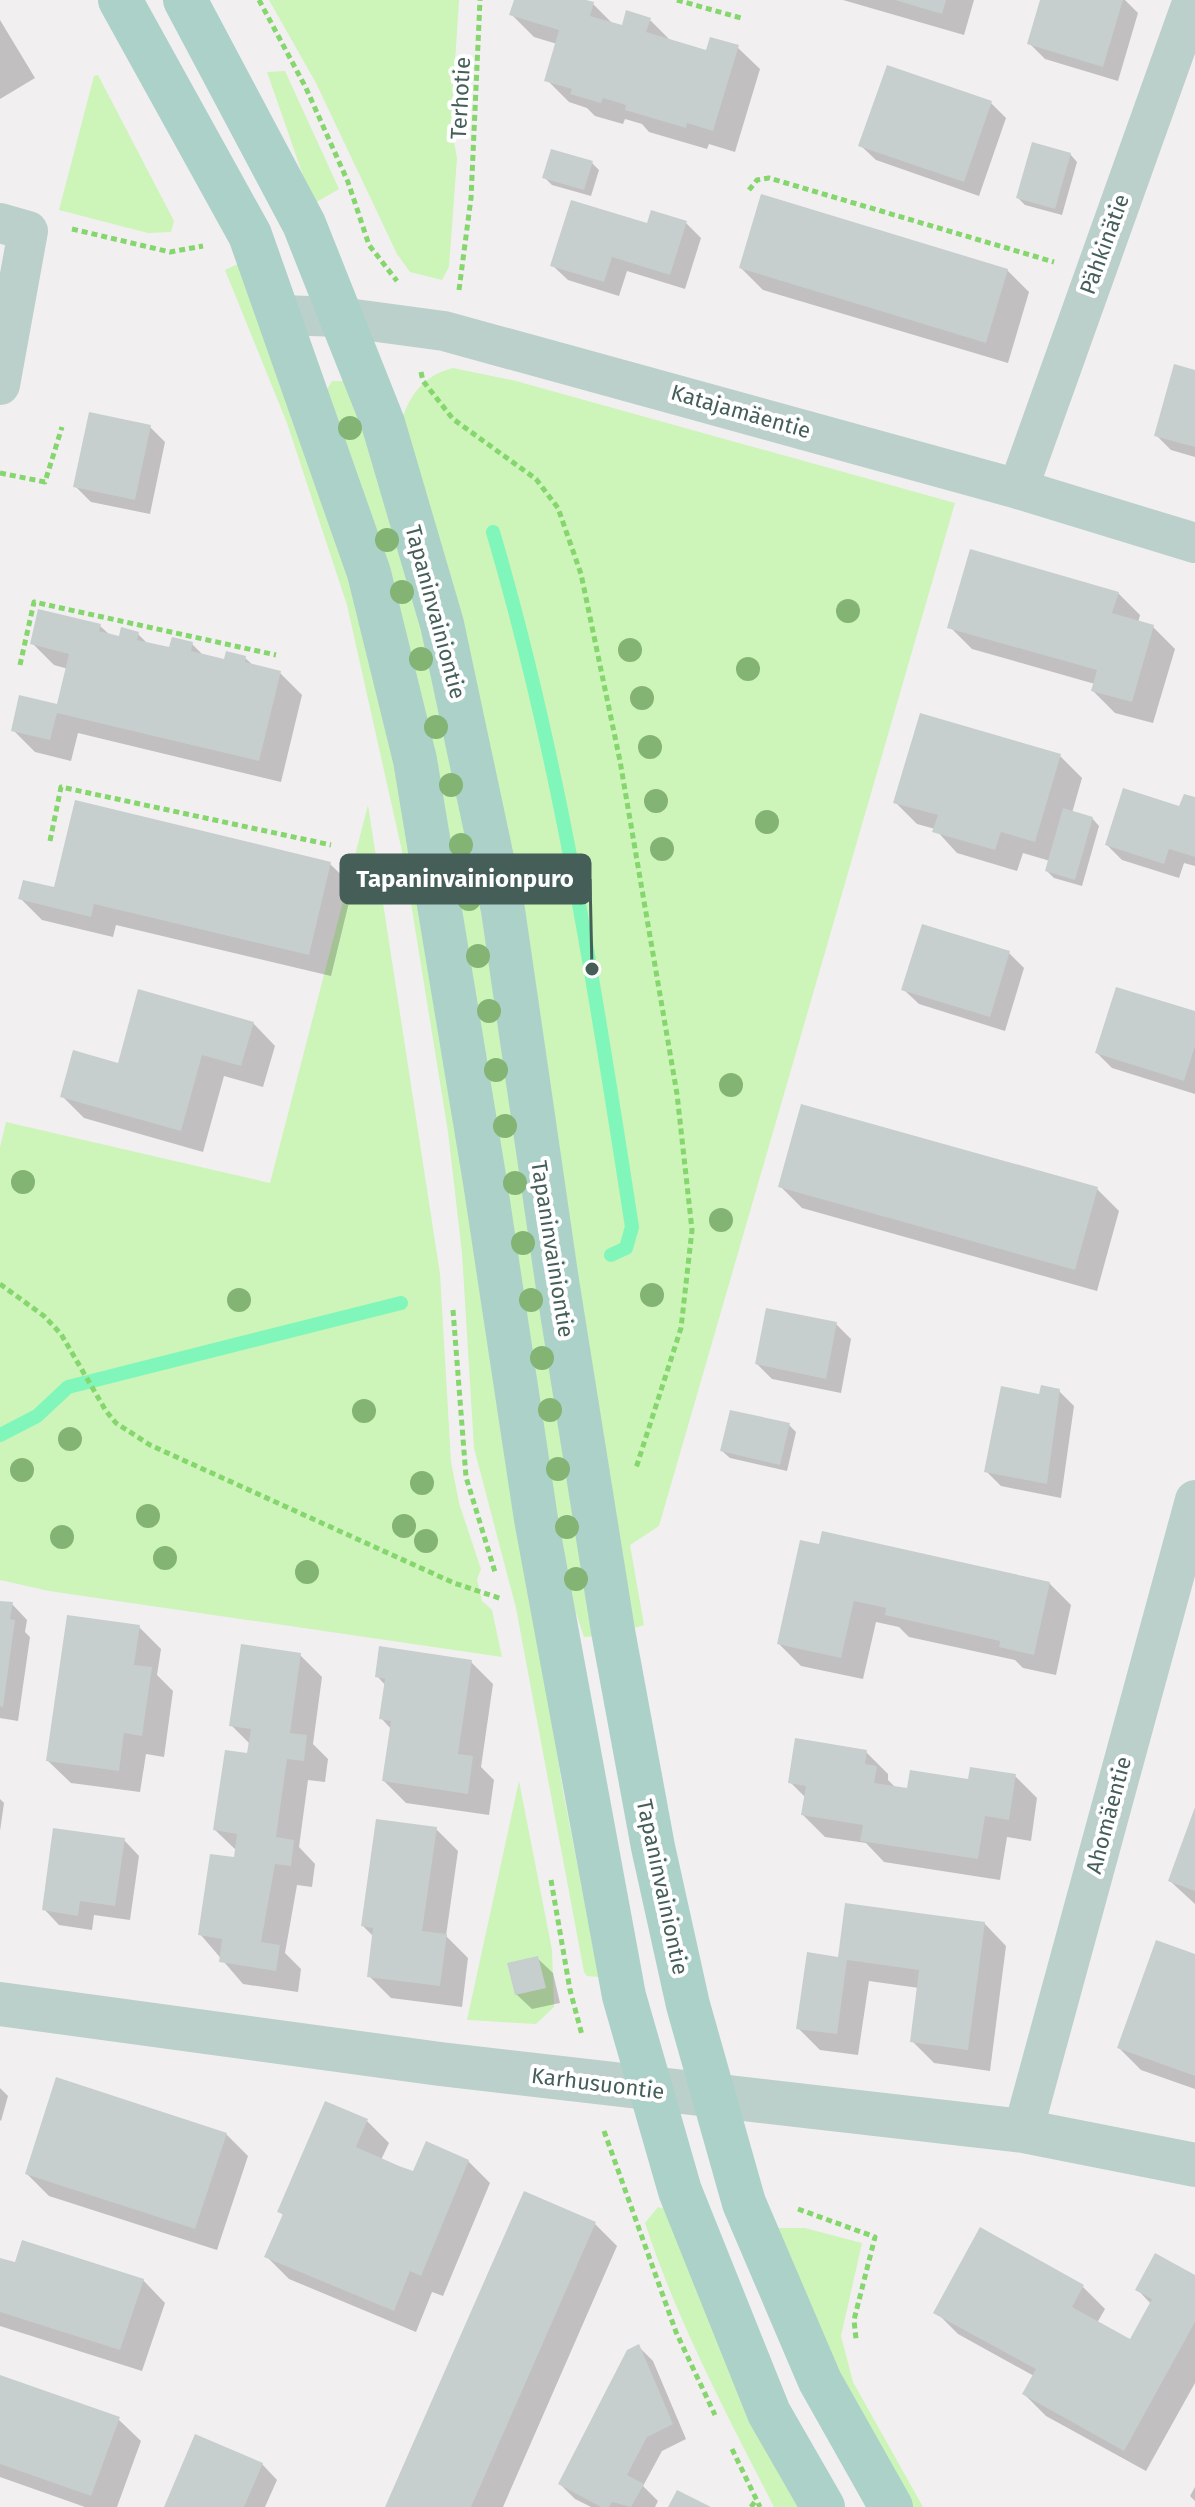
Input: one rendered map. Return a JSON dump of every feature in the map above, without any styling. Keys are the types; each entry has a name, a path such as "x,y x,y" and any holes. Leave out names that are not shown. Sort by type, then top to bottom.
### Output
{"main road":[{"path":"120,0 250,235 281,315 369,573 415,760 485,1182 536,1519 624,1996 647,2089 680,2191 769,2413 823,2507"},
{"name":"Tapaninvainiontie","path":"185,0 304,224 383,423 442,624 463,710 503,910 557,1281 622,1677 653,1847 688,2005 744,2203 820,2381 891,2507"}],"street":[{"name":"Pähkinätie","path":"1018,489 1193,0"},
{"path":"0,385 14,227"},
{"name":"Katajamäentie","path":"281,315 340,317 444,331 1018,489 1195,543"},
{"name":"Ahomäentie","path":"1023,2131 1195,1500"},
{"name":"Karhusuontie","path":"0,2004 595,2083 1023,2131 1195,2165"}],"path":[{"path":"259,0 306,88 348,182 369,245 395,277 404,281"},
{"name":"Terhotie","path":"448,293 458,295 471,198 480,0"},
{"path":"677,0 741,18"},
{"path":"749,190 757,180 769,178 1094,273"},
{"path":"14,227 59,225 170,252 201,246"},
{"path":"194,232 207,258"},
{"path":"423,381 453,419 536,479 558,508 581,574 620,761 677,1094 692,1230 681,1328 644,1434 633,1480"},
{"path":"0,473 45,482 62,427"},
{"path":"20,665 34,602 276,655"},
{"path":"50,841 61,787 331,845"},
{"path":"0,1284 44,1316 61,1334 116,1423 150,1445 454,1583 503,1600 466,1477 452,1296"},
{"path":"549,1865 570,1990 595,2083 601,2124 635,2226 676,2332 722,2430"},
{"path":"792,2207 875,2237 854,2320 857,2348"},
{"path":"729,2444 760,2507"},
{"path":"751,2507 756,2500"}],"green space":[{"path":"269,0 459,0 451,125 457,158 449,267 442,280 410,272 397,254 316,83"},
{"path":"285,71 339,189 313,204 267,72"},
{"path":"98,75 174,221 171,232 148,233 59,210 94,76"},
{"path":"238,264 308,439 386,702 563,1791 599,1977 587,1976 584,1972 516,1608 474,1448 462,1253 448,1132 404,860 347,605 287,423 225,270"},
{"path":"453,368 516,381 955,503 659,1526 630,1545 644,1625 628,1630 402,419 420,386 434,375"},
{"path":"332,381 344,381 388,493 464,794 597,1636 584,1637 568,1589 326,391"},
{"path":"368,805 440,1274 451,1462 459,1503 481,1569 477,1579 482,1601 492,1610 502,1657 49,1591 0,1580 0,1147 6,1122 270,1183"},
{"path":"519,1781 552,1950 554,2007 536,2024 467,2020"},
{"path":"658,2207 665,2209 802,2507 774,2507 704,2367 672,2296 645,2223"},
{"path":"773,2228 805,2228 862,2243 841,2336 853,2382 923,2507 905,2507 841,2383"}],"building":[{"path":"514,0 586,0 594,2 590,16 622,25 626,10 651,18 646,32 706,50 710,37 739,45 713,131 687,123 686,128 625,110 626,105 603,98 601,103 570,94 572,89 544,81 559,30 509,15"},
{"path":"895,0 946,0 942,14"},
{"path":"1040,0 1123,0 1103,67 1027,44"},
{"path":"887,65 992,101 964,182 858,146"},
{"path":"1032,142 1071,153 1055,209 1016,198"},
{"path":"551,149 593,161 584,190 542,178"},
{"path":"761,194 1008,269 986,343 739,268"},
{"path":"571,200 647,223 651,210 687,221 670,275 612,257 604,282 550,266"},
{"path":"1174,364 1195,370 1195,447 1154,436"},
{"path":"89,412 151,425 135,500 73,487"},
{"path":"970,549 1119,592 1112,613 1154,625 1132,702 1091,691 1097,670 947,628"},
{"path":"38,609 101,624 99,631 119,636 121,627 139,632 137,640 169,647 172,637 193,642 191,651 224,659 226,651 246,656 245,662 281,671 259,761 57,713 50,740 11,731 19,695 57,704 69,654 30,644"},
{"path":"920,713 1061,754 1035,842 1001,832 995,850 932,832 938,815 893,803"},
{"path":"1123,788 1179,806 1184,794 1195,797 1195,857 1169,849 1164,864 1105,845"},
{"path":"75,800 331,862 309,955 94,904 91,917 18,899 23,880 54,887"},
{"path":"1063,808 1093,817 1075,880 1045,871"},
{"path":"922,924 1010,951 990,1017 901,990"},
{"path":"1116,987 1195,1011 1195,1046 1184,1081 1095,1053"},
{"path":"138,989 254,1022 241,1066 202,1055 181,1131 60,1097 73,1050 118,1063"},
{"path":"801,1104 1098,1187 1075,1270 778,1187"},
{"path":"766,1308 837,1322 826,1379 755,1364"},
{"path":"1041,1385 1060,1389 1047,1484 984,1472 1001,1386 1039,1394"},
{"path":"730,1410 790,1423 780,1465 720,1451"},
{"path":"822,1531 1050,1582 1034,1655 999,1647 1000,1641 885,1615 886,1608 854,1601 841,1658 777,1644 800,1540 819,1544"},
{"path":"0,1601 13,1602 10,1619 15,1620 3,1707 0,1706"},
{"path":"67,1615 140,1625 134,1665 152,1667 142,1736 124,1733 119,1771 46,1761"},
{"path":"241,1644 301,1653 290,1733 307,1735 304,1761 287,1759 276,1837 294,1840 291,1866 275,1864 261,1942 280,1945 276,1971 219,1962 222,1939 198,1935 210,1854 234,1857 237,1834 213,1830 225,1750 247,1753 251,1729 229,1726"},
{"path":"379,1646 472,1660 458,1754 473,1756 468,1794 382,1781 391,1721 379,1719 385,1679 375,1677"},
{"path":"795,1738 867,1750 865,1764 877,1766 874,1783 907,1788 910,1770 968,1779 970,1767 1016,1774 1009,1820 985,1816 978,1859 860,1841 863,1825 801,1815 806,1786 788,1783"},
{"path":"1195,1807 1195,1891 1168,1881"},
{"path":"376,1819 437,1827 422,1931 447,1934 440,1986 367,1977 373,1928 361,1926"},
{"path":"53,1828 125,1838 115,1906 80,1901 78,1916 42,1910"},
{"path":"845,1903 985,1922 968,2050 910,2042 919,1970 847,1960 837,2034 796,2029 807,1952 838,1957"},
{"path":"1156,1940 1195,1954 1195,2076 1117,2048"},
{"path":"538,1956 546,1988 515,1995 507,1963"},
{"path":"56,2077 227,2133 195,2229 25,2174"},
{"path":"325,2101 368,2119 356,2147 399,2166 413,2171 426,2141 469,2160 421,2276 410,2271 394,2311 264,2257 283,2214 277,2212"},
{"path":"524,2191 596,2222 471,2507 385,2507"},
{"path":"980,2227 1084,2285 1072,2307 1130,2339 1152,2299 1135,2290 1155,2253 1195,2275 1195,2322 1124,2451 1022,2394 1036,2369 933,2313"},
{"path":"22,2240 144,2279 120,2350 0,2312 0,2258 15,2262"},
{"path":"639,2344 673,2424 647,2437 627,2475 644,2484 631,2507 612,2502 609,2507 601,2507 558,2484 627,2350"},
{"path":"0,2375 120,2417 91,2496 0,2464"},
{"path":"195,2434 263,2463 244,2507 164,2507"},
{"path":"677,2490 711,2507 668,2507"}],"waterway":[{"path":"493,532 517,617 557,790 605,1052 632,1227 626,1248 611,1255"},
{"path":"0,1435 37,1416 68,1387 401,1303"}],"place":[{"name":"Tapaninvainionpuro","path":"592,969"}]}
